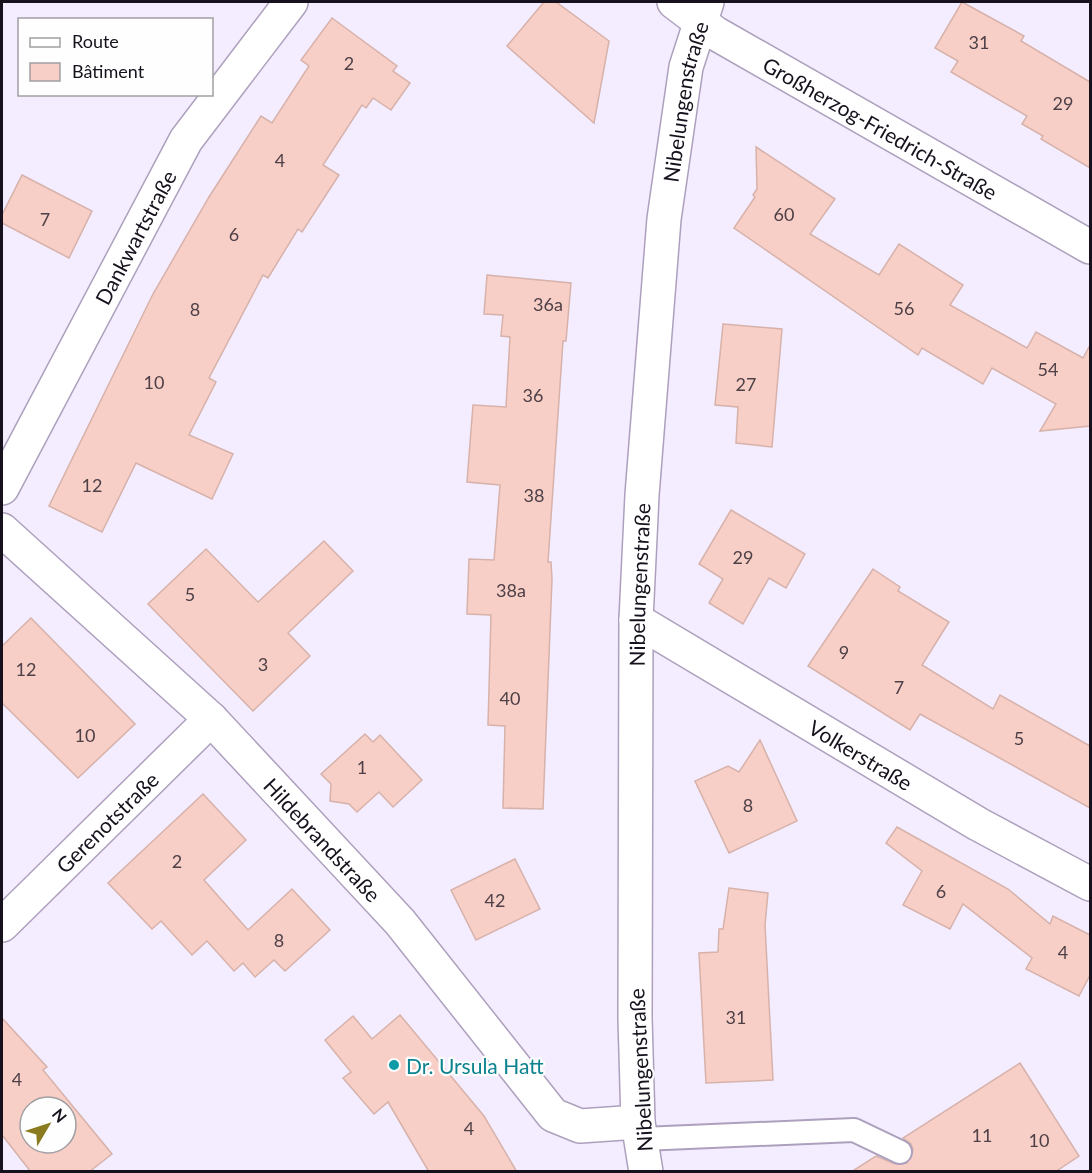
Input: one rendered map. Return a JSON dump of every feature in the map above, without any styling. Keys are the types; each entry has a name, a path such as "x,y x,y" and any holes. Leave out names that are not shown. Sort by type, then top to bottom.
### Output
{"street":[{"name":"Dankwartstraße","path":"2,488 186,140 291,2"},
{"name":"Großherzog-Friedrich-Straße","path":"693,8 1090,247"},
{"name":"Nibelungenstraße","path":"646,1172 640,1130 634,1018 636,620 642,495 664,219 693,8"},
{"name":"Hildebrandstraße","path":"2,530 211,719 400,922 554,1115 580,1126 640,1130"},
{"name":"Volkerstraße","path":"636,620 978,824 1090,884"},
{"name":"Gerenotstraße","path":"2,925 211,719"}],"lane":[{"path":"640,1130 854,1130 900,1152"}],"building":[{"path":"544,2 556,2 609,41 594,123 507,46"},
{"path":"962,2 1024,36 1021,41 1090,82 1090,168 1041,139 1043,136 1022,124 1027,116 951,72 958,61 935,48"},
{"path":"332,18 397,66 393,71 410,83 391,110 373,98 366,108 362,105 323,165 339,175 302,232 298,229 268,278 263,275 209,378 216,382 189,435 233,454 212,499 136,463 102,532 49,506 153,294 209,197 261,116 272,123 309,66 301,60"},
{"path":"756,147 835,199 810,234 879,275 899,244 963,285 950,305 1027,348 1036,332 1083,358 1090,345 1090,426 1040,431 1056,404 992,368 983,384 922,348 918,355 734,228 755,197 753,195 757,189"},
{"path":"22,175 92,211 69,258 2,223 2,215"},
{"path":"487,275 571,283 566,341 563,341 548,562 551,562 552,579 543,809 503,808 505,726 488,725 491,615 467,614 469,559 494,560 500,485 467,482 473,405 506,407 510,337 501,336 503,315 484,314"},
{"path":"723,324 782,329 772,447 736,443 738,407 715,405"},
{"path":"731,510 805,554 786,588 769,578 743,624 709,603 723,579 699,564"},
{"path":"324,541 353,571 288,633 310,656 253,711 148,604 206,549 258,602"},
{"path":"873,569 900,587 898,591 949,622 922,665 993,709 1000,695 1090,746 1090,808 920,714 910,730 808,666"},
{"path":"31,618 135,724 78,778 2,703 2,646"},
{"path":"365,734 373,742 380,735 422,780 393,807 379,792 357,812 349,804 330,801 331,784 321,774"},
{"path":"760,740 797,821 729,853 695,781 728,766 739,772"},
{"path":"203,794 246,840 204,880 248,930 292,889 330,930 285,971 274,960 255,977 243,963 234,971 207,941 192,955 161,921 152,929 108,883"},
{"path":"897,827 1008,889 1050,924 1053,916 1090,935 1090,975 1079,996 1026,969 1032,958 963,904 950,929 903,905 922,871 886,843"},
{"path":"515,859 540,909 476,940 451,890"},
{"path":"729,888 768,893 765,925 773,1080 706,1083 699,953 718,952 719,929 723,929"},
{"path":"400,1015 484,1116 517,1172 429,1172 388,1102 374,1114 343,1078 351,1072 325,1040 353,1016 372,1039"},
{"path":"2,1018 47,1067 43,1070 64,1095 18,1095 18,1155 78,1155 78,1113 112,1154 89,1172 31,1172 2,1135"},
{"path":"1020,1063 1079,1156 1055,1172 851,1172 876,1156 895,1164 907,1163 913,1150 911,1144 903,1138"}],"place":[{"name":"Dr. Ursula Hatt","path":"394,1065"}]}
